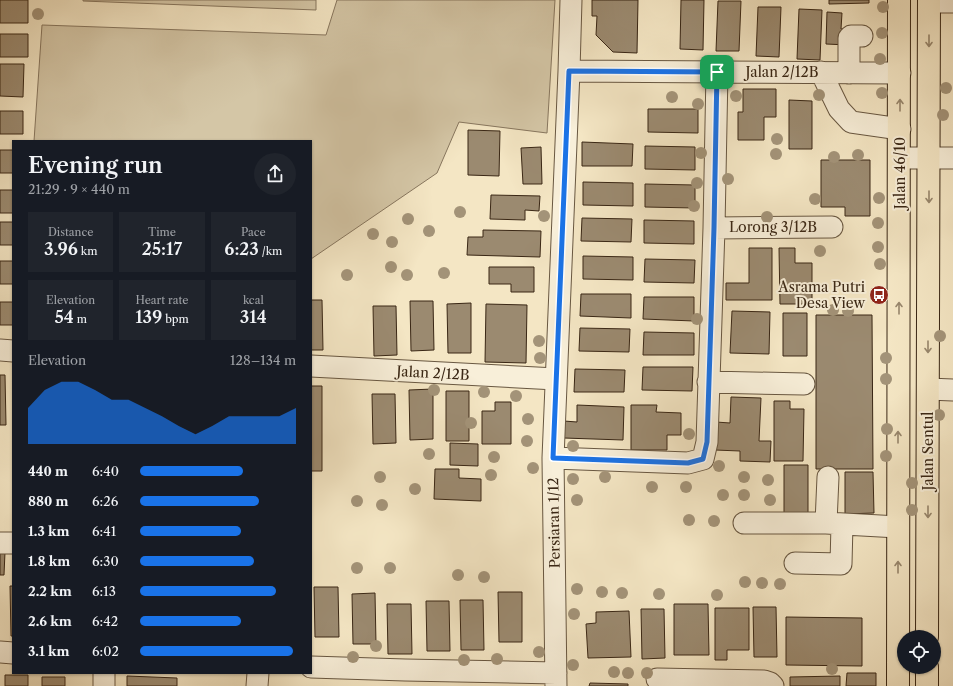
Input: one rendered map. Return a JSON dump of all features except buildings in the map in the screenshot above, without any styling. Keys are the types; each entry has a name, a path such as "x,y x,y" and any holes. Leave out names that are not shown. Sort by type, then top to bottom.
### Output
{"main road":[{"name":"Jalan 46/10","path":"898,527 900,158 899,0"},
{"name":"Jalan 46/10","path":"928,266 930,1"},
{"name":"Jalan Sentul","path":"927,630 928,266"},
{"path":"898,527 898,686"},
{"path":"927,674 927,686"}],"street":[{"name":"Persiaran 1/12","path":"556,679 553,458 571,0"},
{"path":"930,1 953,2"},
{"path":"849,73 849,38 851,36 862,36"},
{"name":"Jalan 2/12B","path":"569,71 900,73"},
{"name":"Lorong 3/12B","path":"553,458 688,463 703,459 707,442 714,228 717,72"},
{"path":"821,72 839,109 851,122 900,129"},
{"path":"900,158 953,158"},
{"name":"Lorong 3/12B","path":"714,228 832,227"},
{"path":"0,350 12,351"},
{"name":"Jalan 2/12B","path":"312,366 556,379"},
{"path":"708,382 804,384"},
{"path":"928,389 953,390"},
{"path":"794,563 840,564 828,477"},
{"path":"744,523 834,524 898,527"},
{"path":"0,543 12,543"},
{"path":"0,652 12,653"},
{"path":"312,667 405,678 556,679"},
{"path":"104,674 104,686"},
{"path":"257,686 258,674"},
{"path":"657,679 764,681 773,686"}],"shaded area":[{"path":"316,0 316,10 83,1"},
{"path":"337,0 555,0 547,133 459,122 437,173 312,258 312,140 34,140 42,25 326,35"}],"place":[{"name":"Asrama Putri Desa View","path":"879,295"}],"route":[{"path":"569,71 717,72 714,228 707,442 703,459 688,463 553,458 569,71"}]}
